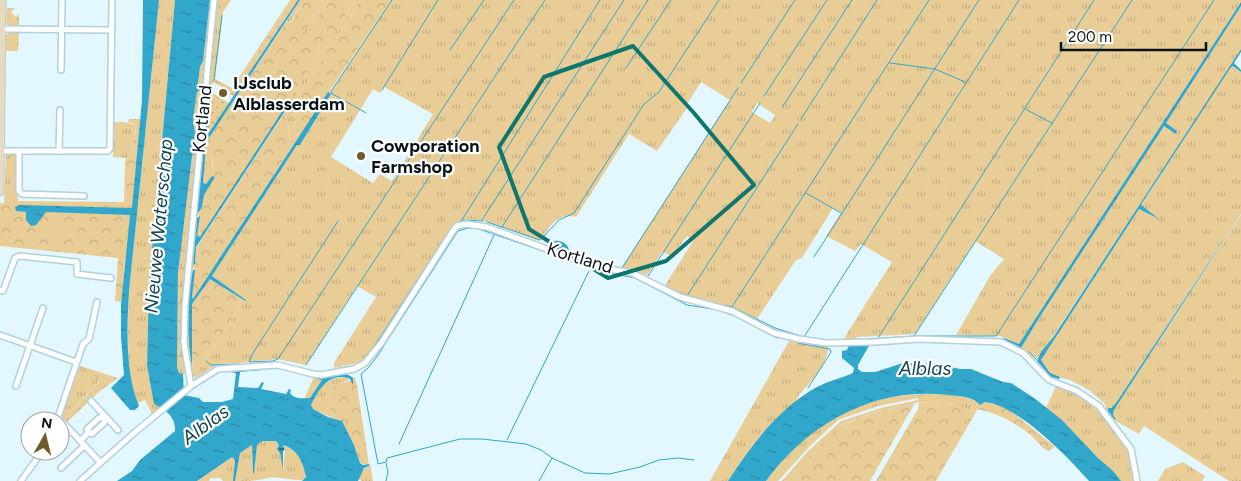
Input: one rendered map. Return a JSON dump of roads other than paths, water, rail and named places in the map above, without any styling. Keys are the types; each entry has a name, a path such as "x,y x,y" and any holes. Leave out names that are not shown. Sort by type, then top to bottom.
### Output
{"street":[{"path":"0,192 2,0"},
{"path":"61,70 62,0"},
{"path":"1,151 108,151 110,148 112,0"},
{"name":"Kortland","path":"191,386 184,343 185,305 214,0"},
{"path":"1,29 111,30"},
{"path":"59,151 60,110"},
{"path":"19,151 19,191 22,194 84,196"},
{"name":"Kortland","path":"100,462 191,386 218,369 278,365 321,375 354,369 360,366 372,356 382,342 452,231 458,226 472,224 497,230 593,266 632,273 680,298 732,311 774,333 784,336 826,343 874,342 919,338 991,340 1001,342 1023,353 1049,380 1077,390 1099,406 1131,449 1137,481"},
{"path":"0,290 3,291 16,258 20,256 77,262 77,274 111,278"},
{"path":"80,481 100,462 58,417 83,344 89,339 97,302"},
{"path":"16,386 43,308"},
{"path":"0,335 76,362"},
{"path":"91,401 118,430"},
{"path":"61,468 89,432 92,434 104,423 106,417"},
{"path":"22,481 35,461"}],"water":[{"path":"143,0 159,0 129,294 128,353 132,382 139,406 135,410 130,410 111,388 124,375 121,305 130,215 46,212 36,225 31,226 26,220 26,212 16,211 15,207 19,205 132,208 142,100"},
{"path":"175,0 210,0 203,61 200,67 198,83 202,86 201,90 197,92 193,121 195,132 178,273 177,367 179,373 183,374 184,395 199,398 203,402 222,402 233,399 236,373 230,372 262,368 262,370 240,372 238,387 258,388 262,382 264,383 261,389 286,394 289,389 294,397 310,398 322,380 315,379 330,375 349,375 353,378 353,385 350,379 343,377 331,379 318,393 311,405 313,409 328,417 342,421 354,445 360,463 363,465 369,464 369,466 364,468 358,481 302,481 306,477 305,471 301,461 292,449 283,445 285,450 283,451 283,470 280,453 277,449 279,445 276,441 262,441 257,445 254,474 252,445 240,453 235,481 233,481 235,460 232,457 197,481 117,481 132,471 140,460 175,431 174,422 169,414 154,404 147,366 149,281"},
{"path":"298,0 300,0 209,138 205,140 209,92 211,92 208,134"},
{"path":"1241,2 1241,6 1166,123 1177,131 1176,134 1164,126 1021,348 1002,339 1004,338 1019,344"},
{"path":"1241,49 1234,63 1241,72 1233,66 1231,67 1141,205 1159,219 1139,209 1041,360 1050,373 1060,377 1059,379 1051,377 1037,361 1041,352 1054,336"},
{"path":"328,92 331,94 300,145 297,145 212,276 246,300 210,279 192,304 192,366 188,318 193,270 195,270 193,299"},
{"path":"287,104 289,105 196,247 195,264 193,265 197,218 200,216 197,235 200,237"},
{"path":"206,145 203,183 206,184 212,176 215,177 204,195 202,207 197,212 204,146"},
{"path":"1241,214 1114,410 1113,415 1116,419 1114,419 1108,408 1112,408 1118,400"},
{"path":"553,241 564,243 568,247 569,252 550,245"},
{"name":"Alblas","path":"870,344 858,365 858,369 862,372 875,372 903,363 939,364 960,369 971,369 1003,382 1011,383 1062,420 1121,481 1089,481 1042,434 1027,422 998,406 985,402 980,405 969,398 961,396 921,394 895,396 869,403 845,413 823,426 802,442 783,460 766,481 728,481 756,441 790,405 817,387 853,373 854,368 842,358 842,351 847,350 849,345"}],"waterway":[{"path":"330,93 392,0"},
{"path":"382,90 438,0"},
{"path":"450,50 484,0"},
{"path":"338,221 249,362 278,359 514,0"},
{"path":"306,365 545,0"},
{"path":"462,220 600,0"},
{"path":"482,220 624,0"},
{"path":"502,227 648,0"},
{"path":"626,68 671,0"},
{"path":"487,222 540,240 559,220 574,213 644,104 659,92 719,0"},
{"path":"741,83 795,0"},
{"path":"764,96 827,0"},
{"path":"783,106 852,0"},
{"path":"801,119 877,0"},
{"path":"732,307 929,0"},
{"path":"814,257 979,0"},
{"path":"804,337 1019,0"},
{"path":"878,338 1094,0"},
{"path":"914,336 1132,0"},
{"path":"858,340 914,336 996,336 1214,0"},
{"path":"214,80 222,16"},
{"path":"890,63 935,69 965,82"},
{"path":"622,268 738,88"},
{"path":"331,93 366,113"},
{"path":"648,276 760,103"},
{"path":"1025,109 1052,123"},
{"path":"687,296 798,124"},
{"path":"806,193 841,213"},
{"path":"371,351 452,227 462,220 483,221"},
{"path":"566,259 476,228 458,231 378,355 361,374 378,464 386,462 387,458 460,439 482,439 526,444 585,473 609,474 640,467 659,460 678,458 694,460"},
{"path":"399,444 494,235"},
{"path":"571,252 596,263 628,270"},
{"path":"579,264 590,269 635,278 687,305 719,310 737,317"},
{"path":"507,440 589,271"},
{"path":"635,271 662,285"},
{"path":"710,303 732,307 775,328 807,338"},
{"path":"756,327 777,338"},
{"path":"798,343 830,349 831,352 808,388"},
{"path":"1029,352 1037,360"},
{"path":"206,361 211,365 239,364"},
{"path":"339,368 358,364"},
{"path":"539,481 552,458"},
{"path":"386,463 388,472 386,481"}],"place":[{"name":"IJsclub Alblasserdam","path":"223,93"},
{"name":"Cowporation Farmshop","path":"361,156"}],"water label":[{"name":"Nieuwe Waterschap","path":"158,226"}]}
